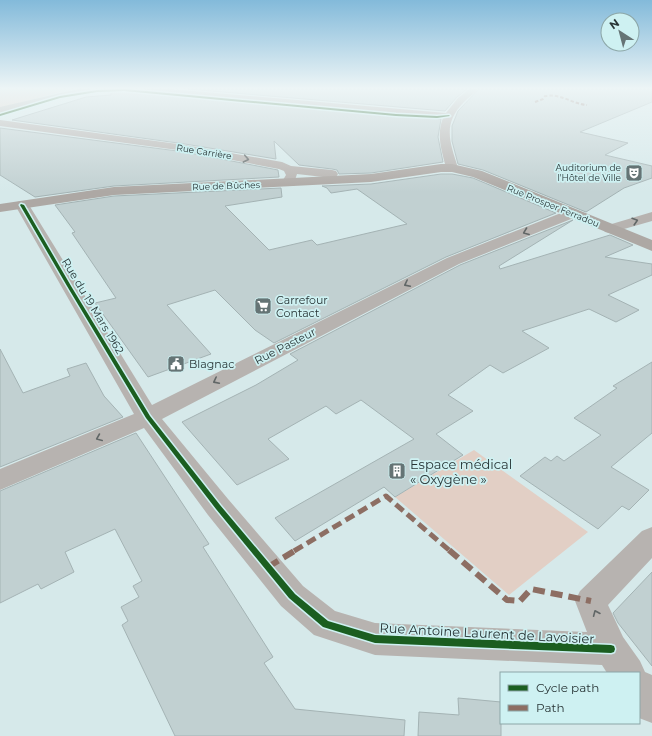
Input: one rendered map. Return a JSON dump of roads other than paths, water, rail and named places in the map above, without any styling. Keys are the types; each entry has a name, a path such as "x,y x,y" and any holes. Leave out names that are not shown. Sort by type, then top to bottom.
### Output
{"main road":[{"name":"Rue de Bûches","path":"0,208 114,191 371,178 452,168"},
{"name":"Rue Prosper Ferradou","path":"452,168 477,174 571,214 614,228 652,246"}],"street":[{"name":"Rue Carrière","path":"2,123 206,152 282,166 289,169 332,174"},
{"path":"447,123 444,143 452,168"},
{"path":"289,169 292,176 289,180 290,183"},
{"name":"Rue du 19 Mars 1962","path":"22,205 148,417"},
{"name":"Rue Pasteur","path":"0,480 148,417 453,261 571,214"},
{"path":"614,228 652,216"},
{"name":"Rue Antoine Laurent de Lavoisier","path":"148,417 218,507 292,596 326,624 375,639 620,661"},
{"path":"620,661 590,601 652,539"},
{"path":"640,688 652,705"}],"place":[{"name":"Auditorium de l'Hôtel de Ville","path":"634,173"},
{"name":"Carrefour Contact","path":"263,306"},
{"name":"Blagnac","path":"176,364"},
{"name":"Espace médical « Oxygène »","path":"397,471"}]}
